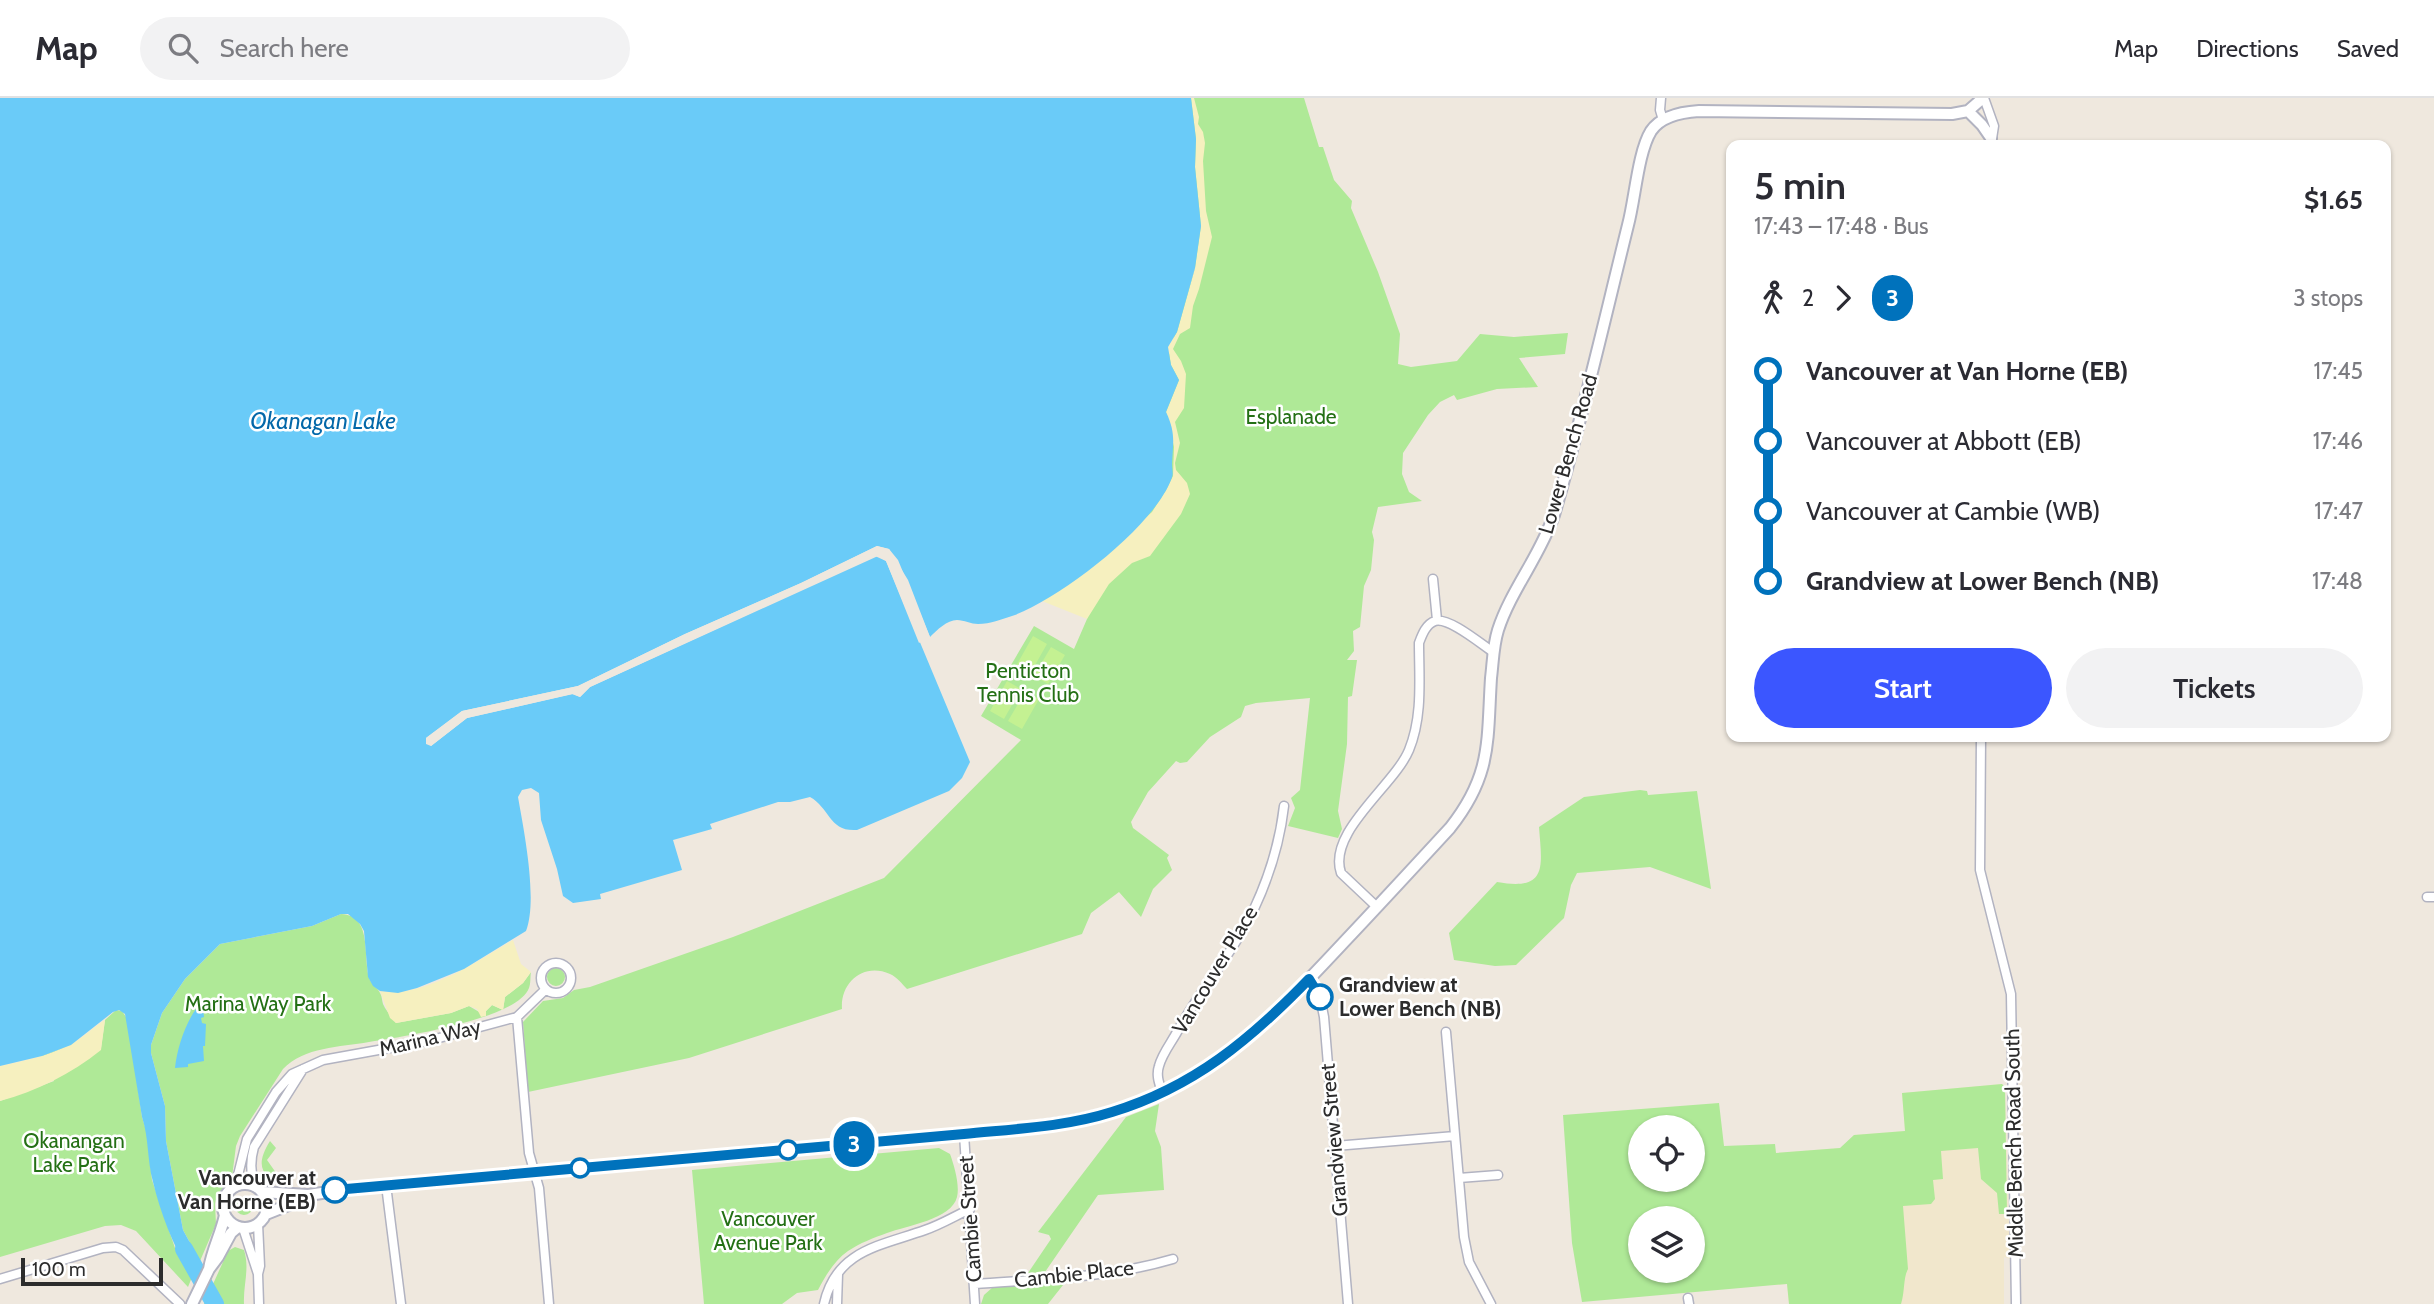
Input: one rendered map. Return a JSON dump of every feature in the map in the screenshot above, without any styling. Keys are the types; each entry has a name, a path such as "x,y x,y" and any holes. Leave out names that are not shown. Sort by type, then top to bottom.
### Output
{"street":[{"path":"1661,98 1663,120 1678,114 1699,111 1952,114 1968,111 1984,98 1994,126 1991,140"},
{"path":"1968,111 1982,125 1990,140"},
{"name":"Lower Bench Road","path":"308,1195 386,1185 1063,1123 1113,1112 1161,1092 1193,1076 1254,1034 1450,828 1463,812 1479,783 1486,759 1493,652 1502,621 1554,515 1630,219 1644,150 1650,133 1663,120"},
{"path":"1433,579 1437,620"},
{"path":"1377,907 1341,873 1340,853 1352,825 1394,775 1410,749 1419,713 1419,643 1430,624 1437,620 1448,622 1493,652"},
{"name":"Middle Bench Road South","path":"1981,742 1980,870 2011,994 2016,1304"},
{"name":"Vancouver Place","path":"1161,1092 1158,1078 1160,1063 1189,1010 1253,910 1269,872 1282,826 1284,806"},
{"name":"Grandview Street","path":"1309,979 1319,992 1324,1017 1348,1304"},
{"name":"Marina Way","path":"235,1187 251,1133 283,1082 303,1068 323,1060 428,1041 517,1017 546,989"},
{"path":"517,1017 530,1153 539,1188 549,1304"},
{"path":"1446,1032 1466,1249 1491,1304"},
{"path":"266,1214 267,1202 258,1190 251,1171 251,1157 254,1147 303,1068"},
{"name":"Cambie Street","path":"964,1134 975,1304"},
{"path":"1335,1146 1455,1136"},
{"path":"1459,1178 1498,1175"},
{"path":"209,1269 211,1255 223,1227 224,1201 235,1187 249,1185 258,1190 308,1195"},
{"path":"386,1185 401,1304"},
{"path":"194,1299 231,1233 258,1224 266,1214 308,1195"},
{"path":"824,1304 838,1271 860,1252 928,1229 970,1209"},
{"path":"225,1215 247,1236 253,1267 258,1275"},
{"path":"258,1224 259,1304"},
{"path":"0,1279 103,1248 116,1247 125,1252 180,1304"},
{"name":"Cambie Place","path":"975,1284 1110,1272 1148,1267 1172,1259"},
{"path":"837,1304 838,1271"}],"shaded area":[{"path":"2002,1084 2005,1087 2010,1259 2004,1257 2004,1304 1789,1304 1787,1284 1773,1285 1776,1153 1841,1148 1854,1135 1905,1131 1902,1093"}],"green space":[{"name":"Esplanade","path":"1191,98 1304,98 1319,147 1323,147 1334,180 1352,201 1351,208 1400,334 1398,364 1411,367 1457,361 1480,334 1514,337 1568,333 1565,354 1519,358 1538,387 1497,389 1457,400 1454,395 1440,402 1403,453 1402,474 1409,492 1422,501 1378,507 1372,532 1374,540 1371,570 1364,586 1360,627 1353,631 1354,651 1347,660 1357,660 1352,696 1348,697 1347,744 1338,811 1342,829 1338,838 1288,826 1295,808 1291,798 1300,790 1310,698 1245,706 1241,717 1210,737 1187,762 1176,761 1148,792 1131,822 1133,828 1169,855 1167,858 1172,870 1153,889 1141,917 1119,892 1091,913 1082,934 907,989 890,974 880,971 863,973 849,983 842,999 842,1009 689,1058 528,1092 523,1022 543,1001 563,998 574,990 590,987 733,937 884,878 1021,740 981,716 1034,626 1074,649 1087,619 1195,268"},
{"path":"1033,636 1047,644 1030,674 1016,666"},
{"path":"1051,647 1065,655 1048,684 1034,676"},
{"path":"1007,681 1021,689 1004,719 990,711"},
{"path":"1025,692 1039,699 1022,729 1008,721"},
{"path":"1647,791 1648,795 1697,791 1711,889 1650,867 1577,873 1571,885 1564,918 1516,965 1495,966 1454,960 1449,933 1497,882 1526,883 1538,873 1541,854 1539,827 1584,797"},
{"name":"Marina Way Park","path":"341,914 351,916 363,930 370,980 396,1023 451,1013 469,1006 486,1016 431,1031 323,1049 301,1056 283,1069 240,1136 232,1177 217,1195 216,1224 200,1261 183,1230 166,1141 165,1106 151,1053 151,1045 162,1013 185,979 220,944 312,926"},
{"path":"556,968 562,971 565,977 562,983 556,986 550,983 547,977 550,971"},
{"path":"531,972 529,988 520,999 503,1009 505,997 523,983"},
{"path":"492,1005 502,1010 486,1016 486,1011"},
{"name":"Okanangan Lake Park","path":"116,1010 122,1011 128,1020 152,1180 177,1254 192,1277 188,1287 136,1231 121,1225 105,1226 0,1257 0,1101 54,1081 41,1056 71,1045 101,1048 105,1020"},
{"path":"2002,1084 2005,1087 2007,1214 1999,1214 1997,1193 1981,1179 1978,1148 1941,1151 1943,1179 1933,1180 1935,1199 1931,1204 1903,1206 1908,1269 1901,1304 1789,1304 1787,1284 1582,1302 1572,1243 1563,1115 1719,1103 1724,1146 1775,1144 1776,1153 1840,1148 1854,1135 1905,1131 1902,1093"},
{"path":"1159,1104 1155,1131 1161,1147 1164,1190 1098,1195 1045,1272 1028,1273 1051,1239 1049,1235 1038,1232 1126,1117"},
{"path":"270,1141 276,1148 267,1160 286,1187 271,1179 263,1170 262,1158"},
{"name":"Vancouver Avenue Park","path":"939,1148 950,1154 957,1181 957,1197 947,1211 853,1248 834,1264 818,1290 797,1293 782,1304 704,1304 692,1170"},
{"path":"244,1197 250,1200 253,1206 250,1212 244,1215 238,1212 235,1206 238,1200"},
{"path":"235,1247 244,1250 246,1257 244,1304 204,1304 228,1251"},
{"path":"1067,1280 1048,1304 981,1304 984,1295 993,1287"}],"sand":[{"path":"1191,98 1194,98 1198,124 1205,143 1203,161 1206,211 1212,237 1193,306 1190,328 1180,334 1173,349 1186,374 1184,408 1175,422 1180,443 1175,463 1176,470 1187,483 1190,494 1181,514 1150,556 1132,563 1109,584 1087,619 1042,601 1082,574 1152,512 1173,476 1174,447 1166,412 1179,380 1171,365 1168,347 1177,332 1195,268 1201,226"},
{"path":"513,940 521,964 531,972 523,983 505,997 503,1010 492,1005 486,1011 486,1016 481,1017 477,1009 469,1006 451,1013 396,1023 390,1018 380,991 397,992 431,984"},
{"path":"105,1020 101,1050 53,1081 0,1101 0,1066 61,1049"}],"water":[{"name":"Okanagan Lake","path":"0,98 1191,98 1201,226 1195,268 1177,332 1168,347 1171,365 1179,380 1166,412 1173,438 1172,478 1161,499 1126,539 1057,593 1015,615 983,624 953,620 930,637 908,580 889,549 877,546 578,686 462,711 426,738 431,746 467,718 573,694 580,697 590,687 878,556 886,561 970,762 962,778 949,791 857,830 848,830 835,823 810,797 778,802 710,824 712,829 673,840 682,870 600,894 601,899 573,903 563,896 541,820 539,793 531,788 522,790 518,797 531,902 526,931 464,969 398,993 380,991 373,986 368,977 364,931 348,914 341,914 312,926 220,944 185,979 162,1013 151,1045 165,1106 166,1141 183,1230 200,1261 192,1277 169,1231 153,1182 125,1014 119,1010 113,1012 71,1045 42,1056 0,1066"},
{"path":"196,1009 203,1009 202,1023 206,1024 204,1061 175,1068 185,1029"}],"pier":[{"path":"877,546 889,549 898,560 930,637 927,638 895,562 887,552 878,550 819,578 873,553 888,558 922,641 919,643 886,561 875,556 590,687 580,697 572,694 467,718 431,746 426,744 426,738 462,711 578,686 685,634","holes":["586,686 579,693 572,691 466,715 429,741 463,714"]}],"waterway":[{"path":"184,1249 215,1304"}],"bus line":[{"name":"3","path":"335,1190 1063,1123 1113,1112 1193,1076 1254,1034 1309,979 1320,997"}],"place":[{"name":"Grandview at Lower Bench (NB)","path":"1320,997"},
{"name":"Vancouver at Van Horne (EB)","path":"335,1190"}],"park label":[{"name":"Penticton Tennis Club","path":"1028,683"}]}
